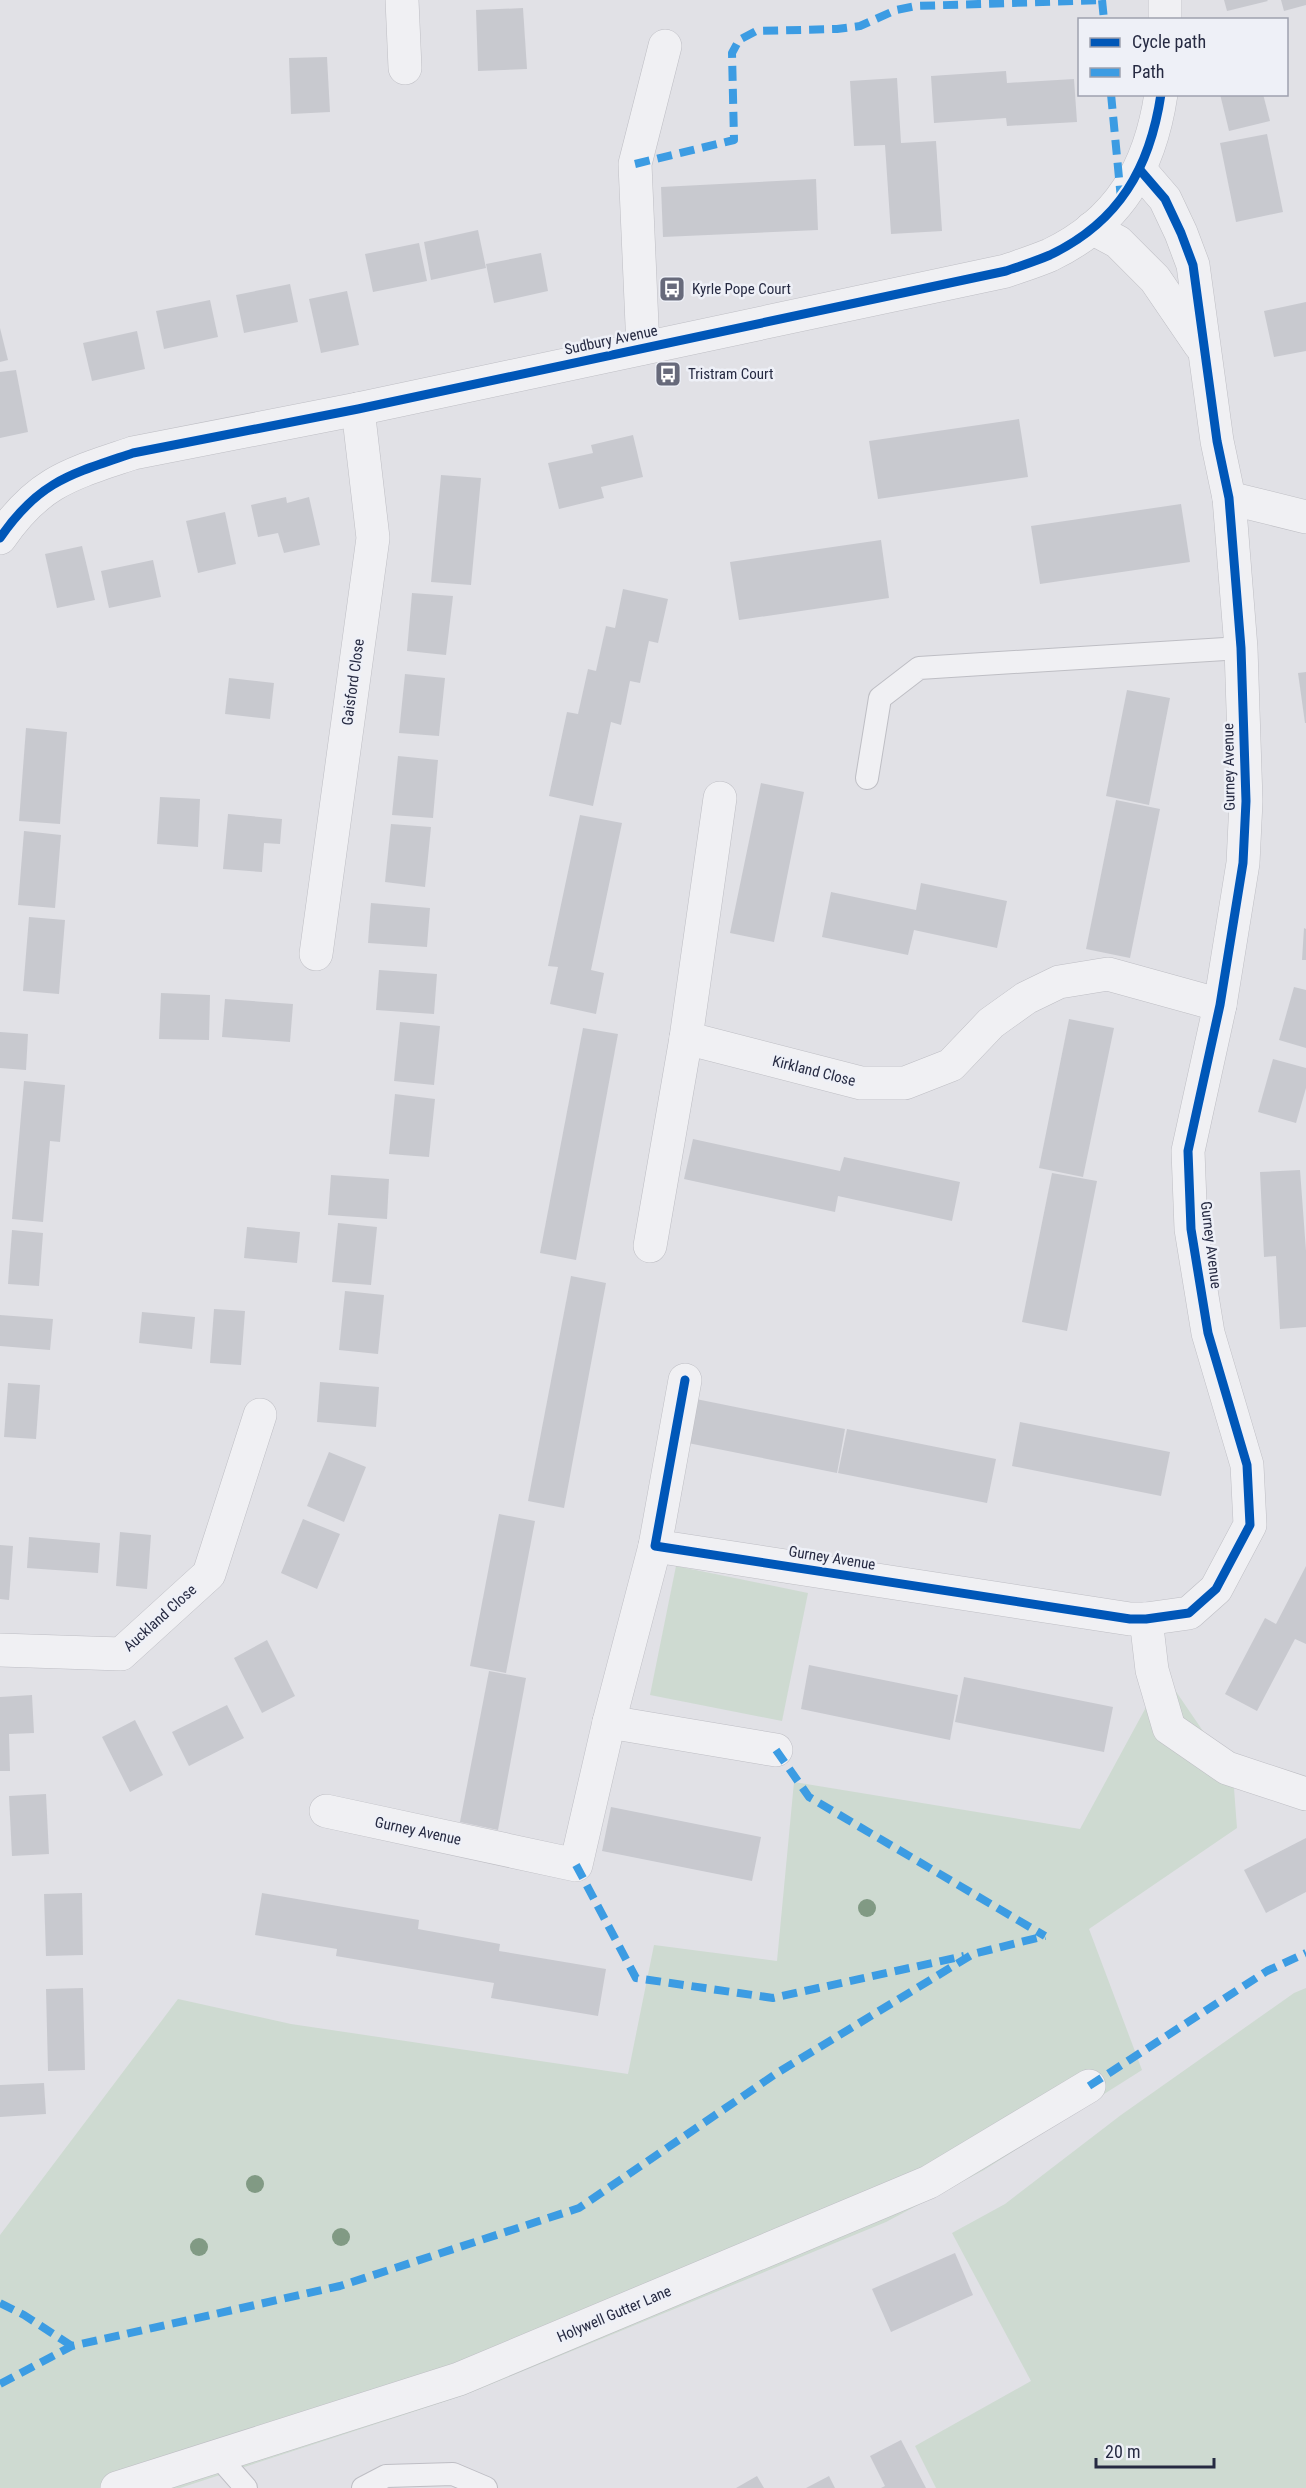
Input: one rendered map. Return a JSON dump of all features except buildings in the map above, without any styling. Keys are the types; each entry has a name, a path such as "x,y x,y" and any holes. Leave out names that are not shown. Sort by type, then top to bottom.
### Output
{"street":[{"path":"402,0 405,68"},
{"path":"1165,0 1165,18"},
{"path":"643,348 635,164 665,46"},
{"name":"Sudbury Avenue","path":"0,538 16,515 40,492 74,473 133,453 358,409 1006,271 1051,255 1092,228 1121,201 1140,170 1157,122 1161,96"},
{"name":"Gurney Avenue","path":"655,1546 1130,1619 1146,1619 1189,1613 1216,1589 1250,1525 1247,1465 1208,1333 1191,1228 1188,1151 1220,1005 1244,843 1246,801 1241,648 1229,498 1216,441 1193,264 1165,199 1140,170"},
{"name":"Gurney Avenue","path":"1092,228 1118,242 1155,279 1203,349"},
{"name":"Gaisford Close","path":"316,954 373,538 358,409"},
{"path":"1229,498 1306,518"},
{"path":"650,1246 686,1038 720,798"},
{"name":"Kirkland Close","path":"686,1038 861,1083 905,1083 951,1065 992,1023 1026,998 1059,982 1108,974 1220,1005"},
{"name":"Gurney Avenue","path":"326,1811 576,1865 609,1722 655,1546 685,1380"},
{"name":"Auckland Close","path":"0,1650 120,1654 209,1574 261,1415"},
{"path":"1146,1619 1152,1670 1169,1728 1227,1768 1306,1794"},
{"path":"609,1722 776,1750"},
{"name":"Holywell Gutter Lane","path":"117,2488 459,2379 918,2186 1089,2086"}],"lane":[{"path":"867,778 880,698 919,668 1241,648"},
{"path":"217,2455 246,2488"},
{"path":"363,2488 386,2476 453,2474 486,2488"}],"shaded area":[{"path":"676,1566 808,1593 782,1721 650,1695"},
{"path":"1164,1674 1233,1775 1237,1828 1089,1929 1142,2070 984,2170 886,2222 465,2395 180,2488 0,2488 0,2235 178,1999 291,2024 628,2074 654,1945 777,1961 794,1782 1080,1829"},
{"path":"1306,1988 1306,2488 936,2488 915,2446 1031,2381 952,2233 1005,2204 1121,2115 1294,1993"}],"marked path":[{"path":"1102,0 1104,18"},
{"path":"635,164 734,140 732,53 739,40 756,31 837,29 860,26 896,10 916,6 1102,0"},
{"path":"1111,96 1121,199"},
{"path":"776,1750 809,1797 1045,1936"},
{"path":"576,1865 636,1978 773,1998 964,1956"},
{"path":"0,2384 72,2346 340,2286 579,2208 777,2073 973,1954 1045,1936"},
{"path":"1089,2086 1267,1971 1306,1953"},
{"path":"0,2303 24,2315 72,2346"}],"cycle path":[{"path":"0,538 29,504 58,482 133,453 358,409 1006,271 1050,255 1074,242 1095,226 1113,209 1127,190 1149,146 1161,96"},
{"path":"685,1380 655,1546 1130,1619 1146,1619 1189,1613 1216,1589 1250,1525 1247,1465 1208,1333 1191,1229 1188,1151 1220,1005 1243,863 1246,801 1241,648 1229,498 1217,441 1193,265 1165,199 1140,170"}],"place":[{"name":"Kyrle Pope Court","path":"672,289"},
{"name":"Tristram Court","path":"668,374"}]}
